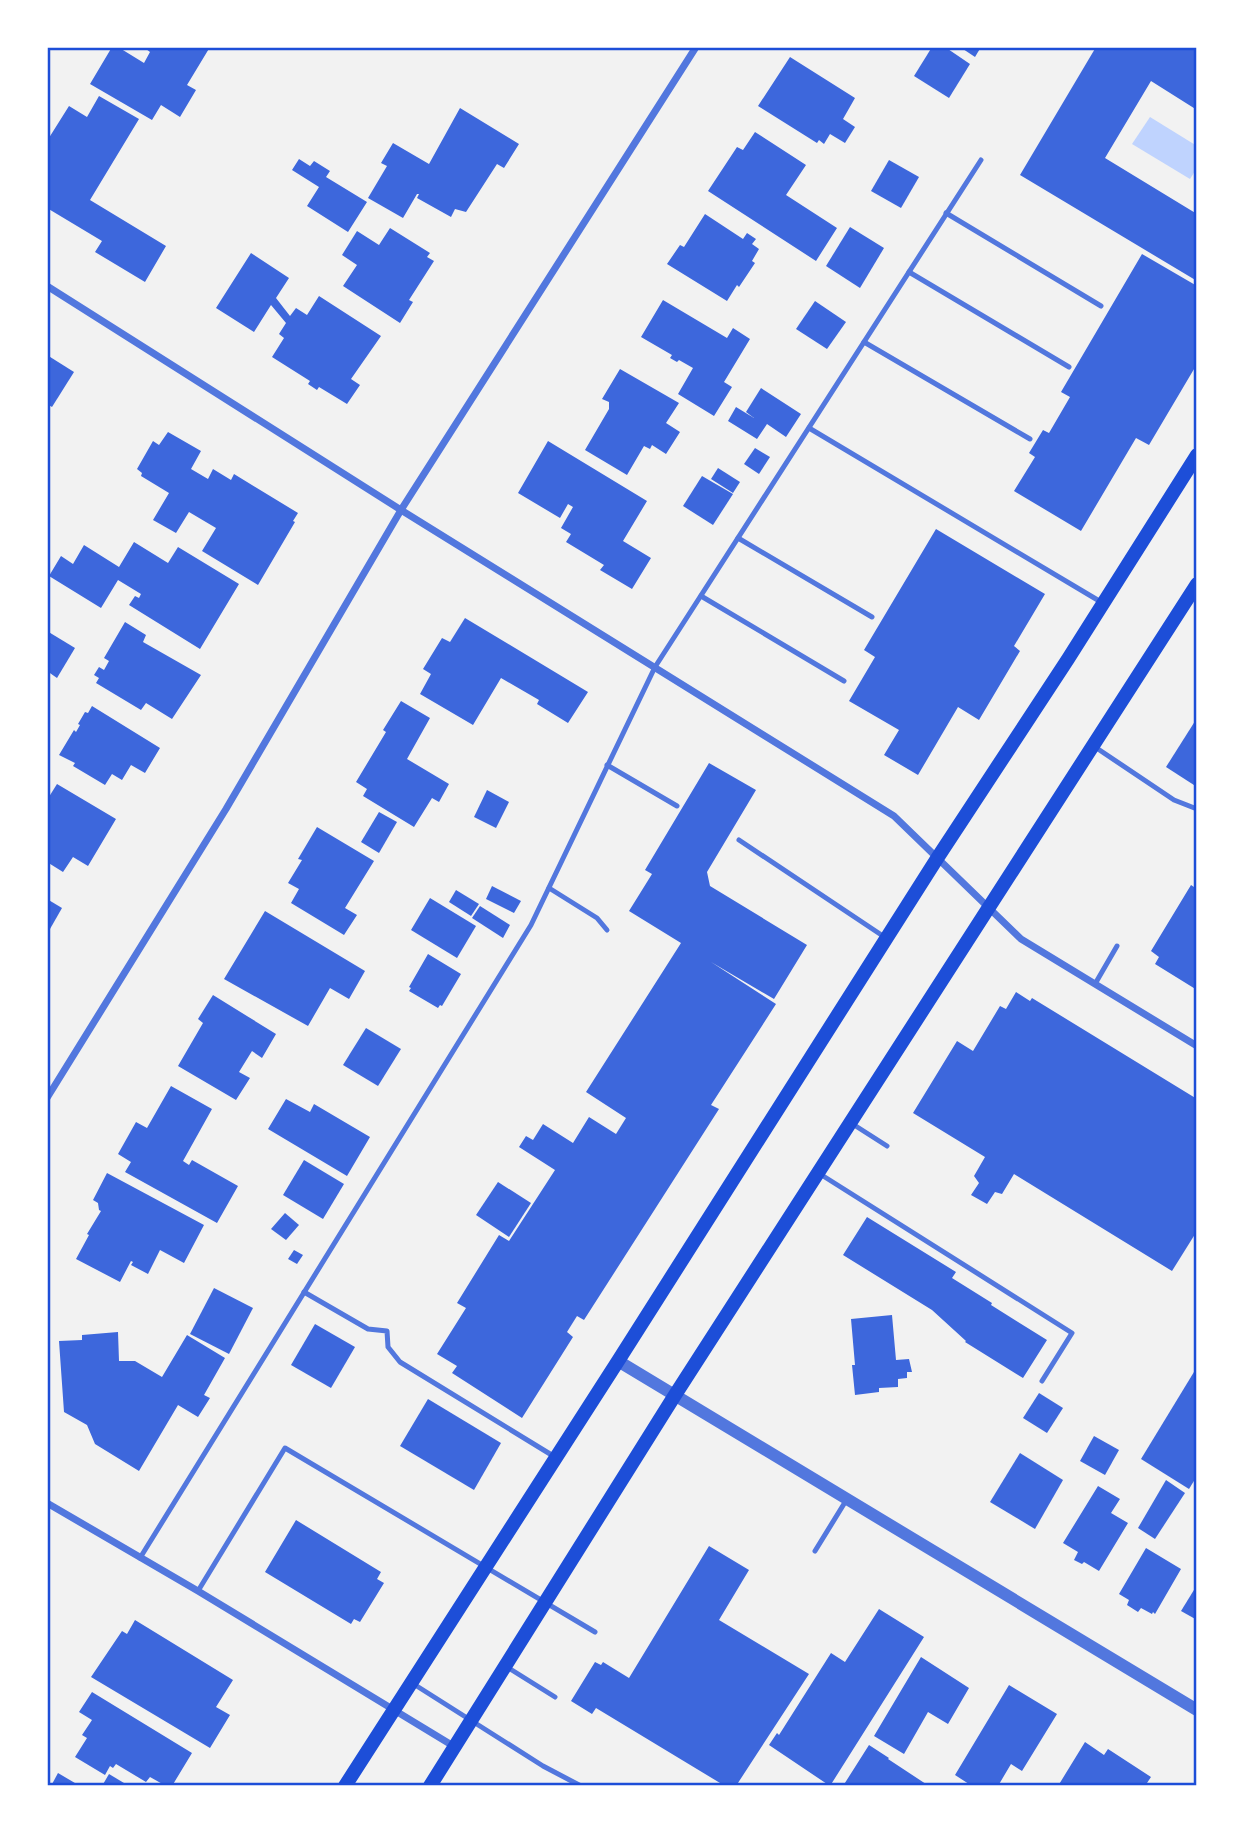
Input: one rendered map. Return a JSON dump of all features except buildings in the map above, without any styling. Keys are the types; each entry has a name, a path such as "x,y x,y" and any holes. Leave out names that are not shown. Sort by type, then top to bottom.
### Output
{"main road":[{"path":"345,1786 1197,455"},
{"path":"430,1786 675,1395 1197,584"}],"street":[{"path":"47,1098 226,809 401,510 696,47"},
{"path":"47,286 401,510 894,816 1021,939 1197,1046"},
{"path":"618,1361 1197,1710"},
{"path":"47,1503 455,1746"}],"lane":[{"path":"140,1558 531,925 655,667 981,160"},
{"path":"946,213 1101,306"},
{"path":"909,272 1069,367"},
{"path":"864,342 1030,439"},
{"path":"809,428 1103,603"},
{"path":"738,538 872,617"},
{"path":"701,596 844,681"},
{"path":"1091,745 1174,800 1197,808"},
{"path":"607,765 677,806"},
{"path":"739,840 886,938"},
{"path":"549,888 597,918 607,930"},
{"path":"1095,984 1117,946"},
{"path":"850,1122 887,1146"},
{"path":"818,1173 1072,1333 1042,1381"},
{"path":"304,1292 368,1329 387,1331 388,1347 400,1362 555,1457"},
{"path":"198,1591 285,1448 595,1632"},
{"path":"815,1551 847,1499"},
{"path":"506,1666 555,1697"},
{"path":"412,1682 543,1766 581,1786"}],"water":[{"path":"1150,117 1197,146 1197,168 1190,179 1132,144"}]}
